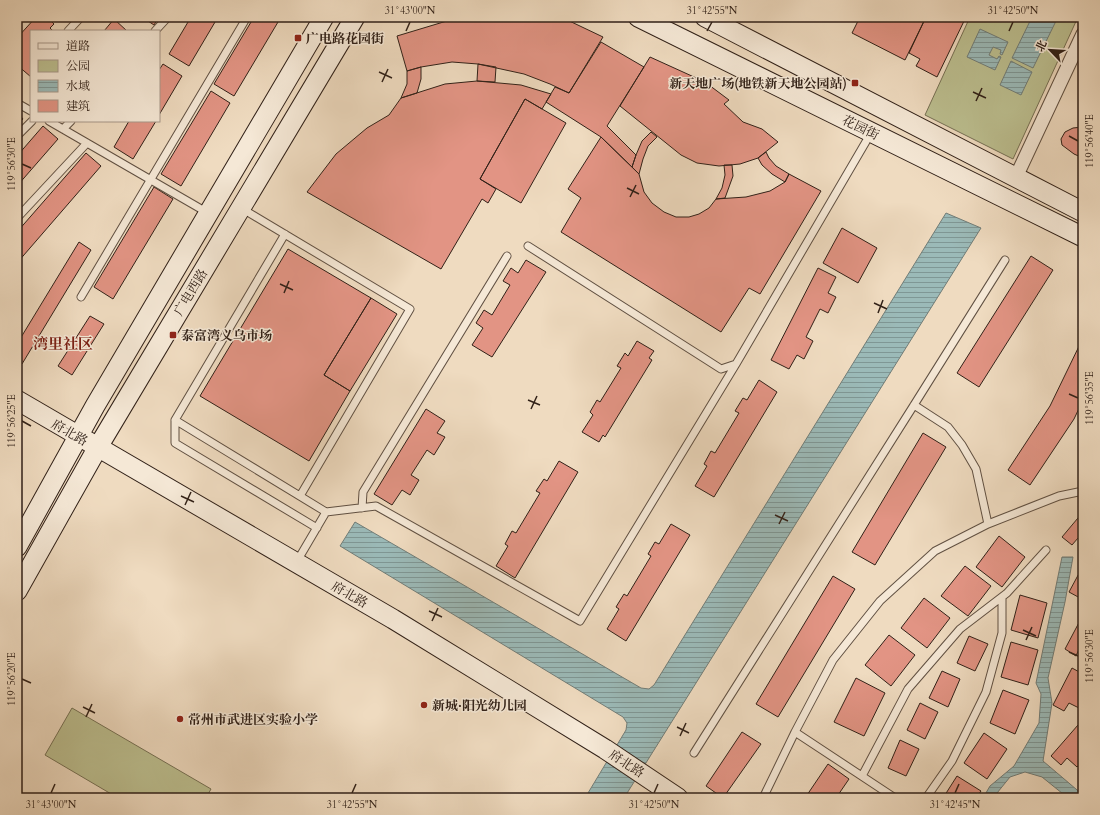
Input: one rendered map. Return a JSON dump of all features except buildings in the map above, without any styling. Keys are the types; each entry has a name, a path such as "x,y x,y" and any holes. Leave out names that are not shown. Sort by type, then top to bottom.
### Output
{"main road":[{"name":"广电西路","path":"17,547 99,399 324,17"},
{"name":"广电西路","path":"17,591 98,447 355,17"},
{"name":"花园街","path":"638,17 1083,237"},
{"name":"花园街","path":"705,17 1083,212"},
{"name":"府北路","path":"17,400 393,619 605,749 678,798"}],"street":[{"path":"1016,177 1083,34"}],"lane":[{"path":"69,30 81,17"},
{"path":"156,30 168,17"},
{"path":"81,297 247,17"},
{"path":"17,103 30,110"},
{"path":"17,136 31,122"},
{"path":"51,122 208,213"},
{"path":"63,129 70,122"},
{"path":"175,420 326,512 376,506 580,622 736,364 872,133"},
{"path":"17,218 86,143"},
{"path":"241,208 410,308 300,496"},
{"path":"285,234 175,420 175,443 317,528"},
{"path":"528,246 721,369 736,364"},
{"path":"362,508 363,492 507,256"},
{"path":"694,753 1005,260"},
{"path":"914,406 948,427 962,445 976,469 988,524"},
{"path":"763,798 795,732 833,660 880,601 935,551 988,524 1059,496 1083,491"},
{"path":"296,563 326,512"},
{"path":"862,776 908,689 960,629 1002,598 1046,550"},
{"path":"926,798 952,761 986,692 1002,633 1002,598"},
{"path":"795,732 894,798"}],"green space":[{"path":"970,17 1078,17 1013,159 925,115"},
{"path":"72,708 211,789 206,798 118,798 45,755"}],"water":[{"path":"1032,17 1049,17 1056,21 1033,68 1012,58"},
{"path":"980,29 1008,42 1002,55 1000,54 1001,50 993,47 989,55 997,59 999,56 1001,57 995,70 967,57"},
{"path":"1011,61 1032,72 1021,95 1000,85"},
{"path":"946,213 981,228 624,798 585,798 626,730 627,723 623,717 340,546 355,522 641,688 649,689 654,685"},
{"path":"1062,557 1073,557 1065,602 1048,678 1052,703 1043,761 1083,795 1083,798 1068,798 1042,777 1025,772 1010,777 993,798 983,798 990,786 1014,766 1039,723 1041,694 1036,683"}],"place":[{"name":"广电路花园街","path":"298,38"},
{"name":"新天地广场(地铁新天地公园站)","path":"855,83"},
{"name":"泰富湾义乌市场","path":"173,335"},
{"name":"新城·阳光幼儿园","path":"424,705"},
{"name":"常州市武进区实验小学","path":"180,719"}],"district":[{"name":"湾里社区","path":"63,344"}]}
